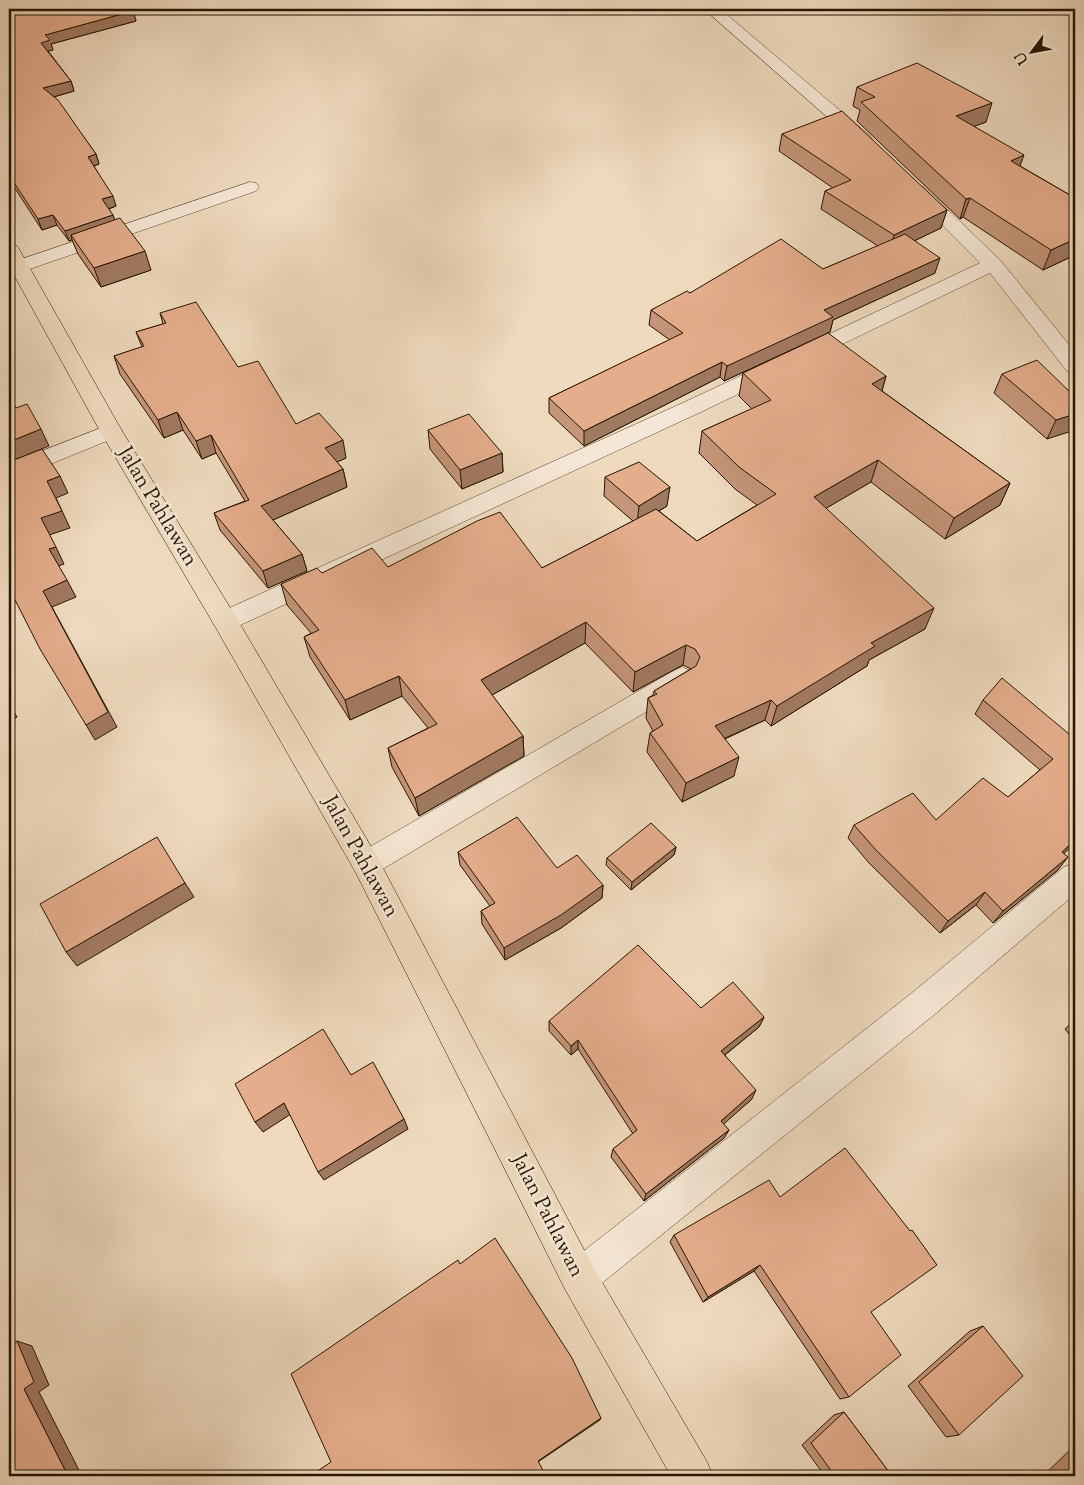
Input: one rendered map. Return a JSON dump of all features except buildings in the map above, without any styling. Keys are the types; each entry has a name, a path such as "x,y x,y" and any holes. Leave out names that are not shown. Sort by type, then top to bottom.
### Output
{"highway":[{"name":"Jalan Pahlawan","path":"14,257 111,431 225,621 366,864 579,1278 693,1476"}],"street":[{"path":"711,9 874,149"},
{"path":"902,176 994,264 1075,366"},
{"path":"14,257 250,187"},
{"path":"225,621 695,406 994,264"},
{"path":"9,473 111,431"},
{"path":"366,864 682,678"},
{"path":"579,1278 924,1003 1075,876"}]}
